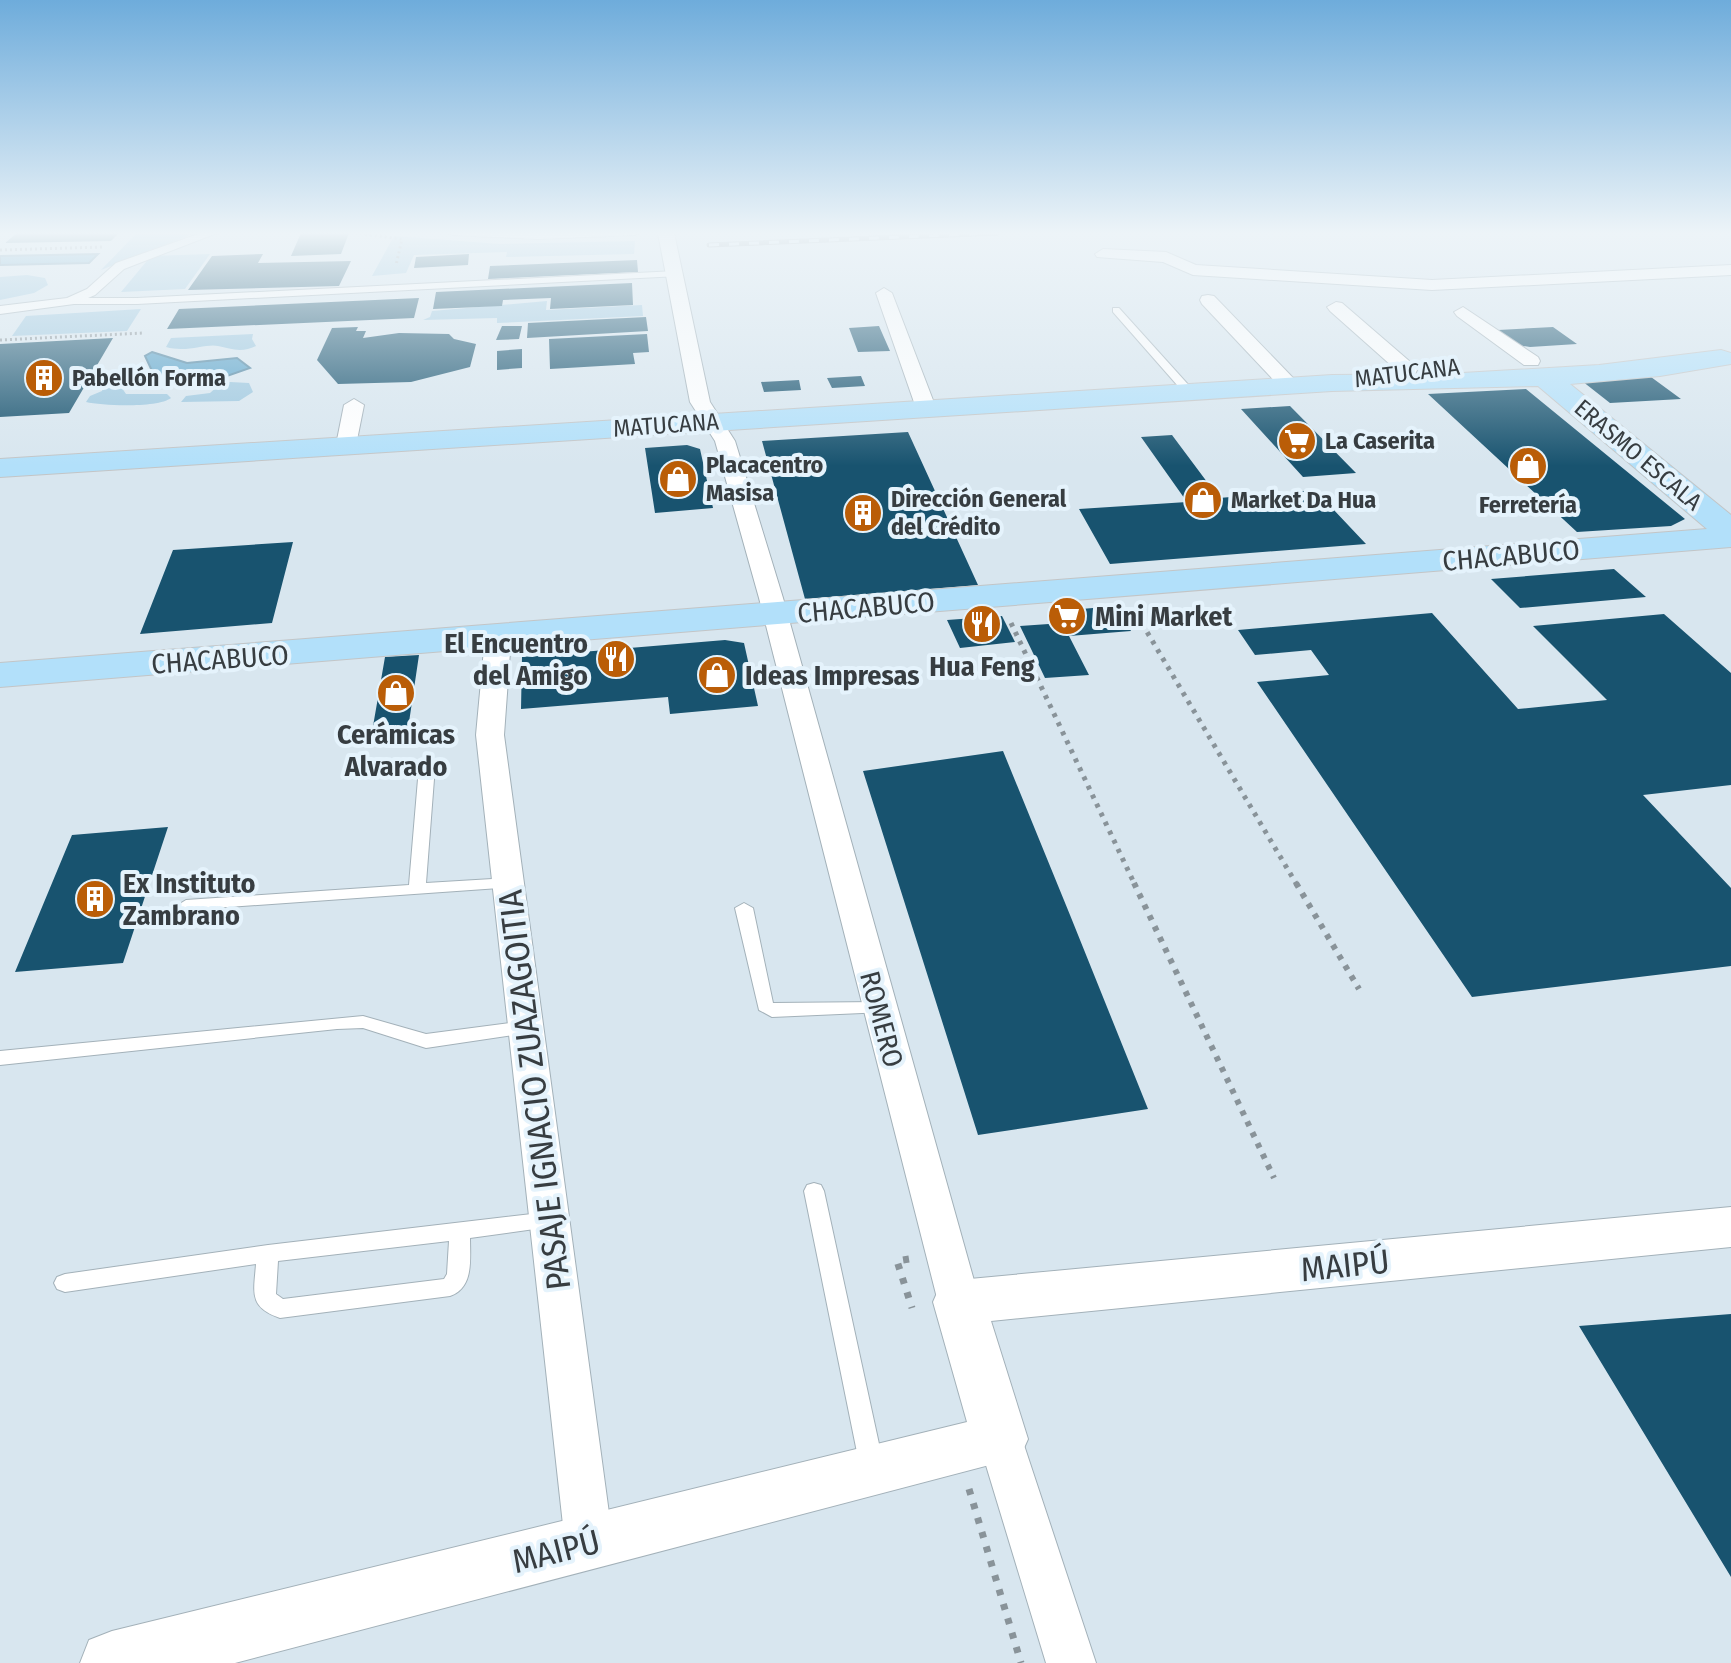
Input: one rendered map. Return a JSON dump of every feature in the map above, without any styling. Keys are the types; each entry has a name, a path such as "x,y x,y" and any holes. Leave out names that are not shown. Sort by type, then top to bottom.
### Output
{"main road":[{"name":"MATUCANA","path":"1332,383 1408,370 1545,366 1658,369 1726,358"},
{"name":"MATUCANA","path":"0,468 1332,383 1421,384 1545,366"},
{"name":"ERASMO ESCALA","path":"1545,366 1731,535"},
{"name":"CHACABUCO","path":"0,675 498,638 1731,535"}],"street":[{"name":"ROMERO","path":"682,311 700,402 725,441 959,1302 1071,1663"},
{"path":"890,311 926,408"},
{"path":"1218,311 1290,386"},
{"path":"1340,311 1408,370"},
{"path":"1463,312 1545,366"},
{"path":"346,445 354,405"},
{"name":"PASAJE IGNACIO ZUAZAGOITIA","path":"498,638 490,735 589,1543"},
{"name":"MAIPÚ","path":"959,1302 1731,1227"},
{"name":"MAIPÚ","path":"112,1663 1000,1439"}],"lane":[{"path":"1117,311 1189,392"},
{"path":"417,889 426,779"},
{"path":"186,905 509,883"},
{"path":"744,908 765,1006 772,1011 879,1008"},
{"path":"0,1058 337,1023 363,1022 426,1041 526,1027"},
{"path":"814,1191 873,1470"},
{"path":"65,1283 268,1254 549,1220"},
{"path":"268,1254 265,1298 280,1309 450,1287 458,1276 460,1231"}],"path":[{"path":"0,340 144,333"},
{"path":"1129,601 1359,989"},
{"path":"1006,612 1274,1178"}],"shaded area":[{"path":"140,311 127,331 12,336 26,316"},
{"path":"432,311 643,311 643,316 497,323 497,318 423,320 430,317"},
{"path":"253,334 256,346 246,349 213,345 181,349 166,347 171,338"},
{"path":"152,352 187,363 237,358 250,368 204,384 197,384 182,375 144,386 135,381 153,373 145,356"},
{"path":"112,371 124,377 120,385 126,394 167,394 171,398 143,405 86,402 90,396 102,391 103,388 94,386 102,374"},
{"path":"249,383 253,392 239,401 181,402 186,396 210,393 219,385"}],"building":[{"path":"178,311 416,311 414,318 167,329"},
{"path":"646,317 648,331 527,338 528,323"},
{"path":"502,326 522,326 519,339 496,340"},
{"path":"879,326 890,351 858,352 849,328"},
{"path":"358,327 356,331 366,331 363,338 399,333 449,334 454,339 476,344 470,367 411,382 338,384 317,360 332,328"},
{"path":"1553,327 1577,344 1517,345 1498,330"},
{"path":"647,334 649,352 633,353 635,364 550,369 549,339"},
{"name":"Pabellón Forma","path":"113,338 69,413 0,417 0,344"},
{"path":"522,349 522,368 497,370 497,351"},
{"path":"861,376 865,386 832,388 827,378"},
{"path":"1651,377 1681,399 1610,403 1582,381"},
{"path":"799,380 801,390 764,392 761,382"},
{"path":"1526,389 1685,519 1671,526 1577,532 1428,394"},
{"name":"La Caserita","path":"1290,406 1356,473 1303,477 1241,409"},
{"name":"Dirección General del Crédito","path":"908,432 978,585 805,599 762,441"},
{"name":"Market Da Hua","path":"1172,435 1219,498 1315,490 1366,544 1110,564 1079,509 1187,502 1141,437"},
{"name":"Placacentro Masisa","path":"687,445 700,449 713,508 655,513 645,448"},
{"path":"293,542 272,623 140,634 173,550"},
{"path":"1614,569 1646,597 1520,608 1491,579"},
{"path":"1117,606 1131,631 1069,636 1089,675 1045,678 1020,626 1063,623 1057,611"},
{"path":"1432,613 1518,709 1607,700 1533,626 1664,614 1731,673 1731,785 1643,795 1731,888 1731,966 1472,997 1257,682 1329,675 1311,650 1255,655 1238,630"},
{"path":"1002,616 1015,642 960,648 947,620"},
{"path":"725,640 744,643 758,706 670,714 668,697 521,709 522,657"},
{"name":"Cerámicas Alvarado","path":"419,655 408,729 372,732 385,657"},
{"path":"1003,751 1148,1109 978,1135 863,771"},
{"name":"Ex Instituto Zambrano","path":"168,827 123,963 15,972 72,835"},
{"path":"1731,1314 1731,1577 1579,1326"}],"place":[{"name":"Pabellón Forma","path":"44,378"},
{"name":"La Caserita","path":"1297,441"},
{"name":"Ferretería","path":"1528,466"},
{"name":"Placacentro Masisa","path":"678,479"},
{"name":"Market Da Hua","path":"1203,500"},
{"name":"Dirección General del Crédito","path":"863,513"},
{"name":"Mini Market","path":"1067,616"},
{"name":"Hua Feng","path":"982,624"},
{"name":"El Encuentro del Amigo","path":"616,659"},
{"name":"Ideas Impresas","path":"717,675"},
{"name":"Cerámicas Alvarado","path":"396,693"},
{"name":"Ex Instituto Zambrano","path":"95,899"}]}
